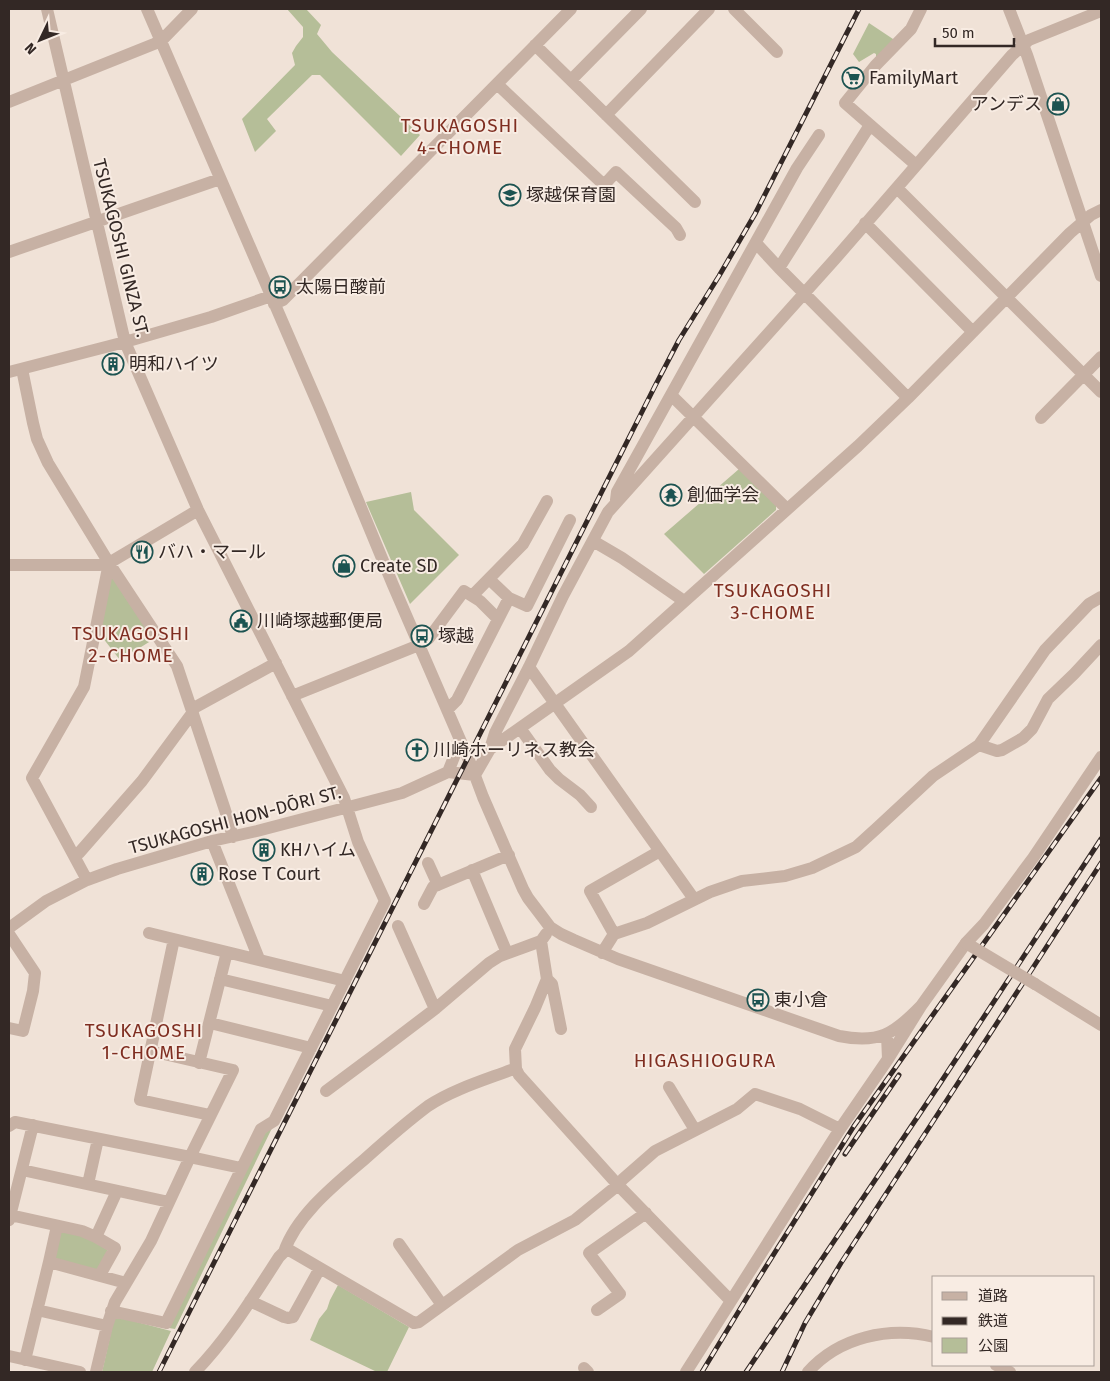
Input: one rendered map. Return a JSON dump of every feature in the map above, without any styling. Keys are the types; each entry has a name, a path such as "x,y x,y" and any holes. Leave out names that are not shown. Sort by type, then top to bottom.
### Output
{"street":[{"name":"TSUKAGOSHI GINZA ST.","path":"48,9 125,342 198,510 344,798 358,842 385,901 274,1121 261,1129 166,1323 111,1311"},
{"path":"147,9 509,855 528,898 550,927 602,953 839,1036 866,1039 887,1035 903,1025 921,1006"},
{"path":"9,102 154,44 161,40 192,9"},
{"path":"9,372 125,342 273,300 283,300 571,9"},
{"path":"571,80 641,9"},
{"path":"606,115 709,9"},
{"path":"916,166 844,103 875,66 911,29 921,9"},
{"path":"1009,9 1023,45 1101,276"},
{"path":"740,11 777,52"},
{"path":"475,775 490,749 495,733 563,596 608,512 897,188 1012,55 1029,40 1101,11"},
{"path":"535,45 695,202"},
{"path":"497,84 604,185 616,172 676,228 680,235"},
{"path":"779,268 870,125"},
{"path":"615,504 617,492 797,168 819,135"},
{"path":"9,252 220,180"},
{"path":"897,188 1101,392"},
{"path":"490,749 629,651 858,446 1082,222 1101,210"},
{"path":"865,223 973,332"},
{"path":"756,243 908,398"},
{"path":"1041,418 1101,357"},
{"path":"22,369 37,439 48,463 109,563 177,666 233,837"},
{"path":"671,395 787,509"},
{"path":"472,596 522,544 547,501"},
{"path":"9,566 100,565 109,563 198,510"},
{"path":"489,578 509,598 527,606 570,520"},
{"path":"593,541 622,558 684,601"},
{"path":"87,880 32,778 84,688 109,563"},
{"path":"292,696 419,645 429,638 464,591 480,601 498,619"},
{"path":"602,953 614,934 647,923 710,892 742,881 785,876 812,868 856,847 933,776 978,745 1045,650 1089,604 1101,597"},
{"path":"447,710 457,700 509,598"},
{"path":"978,745 997,751 1022,738 1032,729 1048,699 1101,645"},
{"path":"74,855 78,853 142,781 192,711 276,663"},
{"path":"529,667 694,899"},
{"path":"520,728 550,770 580,795 591,807"},
{"path":"460,742 448,772 475,775"},
{"path":"686,1372 730,1300 921,1006 966,943 984,924 1033,858 1101,757"},
{"name":"TSUKAGOSHI HON-DŌRI ST.","path":"9,928 46,901 87,880 117,869 212,841 402,793 448,772"},
{"path":"212,841 259,959"},
{"path":"614,934 590,891 660,851"},
{"path":"424,904 433,887 509,855"},
{"path":"428,863 438,885"},
{"path":"472,870 507,953"},
{"path":"398,926 435,1009"},
{"path":"326,1091 435,1009 489,963 507,953 541,941 550,927"},
{"path":"150,933 345,981"},
{"path":"9,934 35,973 33,991 23,1032 9,1028"},
{"path":"174,939 140,1100 210,1115"},
{"path":"541,941 548,979 552,984 561,1029"},
{"path":"966,943 1101,1025"},
{"path":"199,1063 227,952"},
{"path":"220,979 332,1006"},
{"path":"548,979 516,1049 516,1068 519,1075 618,1185 730,1300"},
{"path":"210,1023 311,1048"},
{"path":"887,1035 888,1059"},
{"path":"96,1372 111,1311 151,1241 190,1156 233,1070 151,1051"},
{"path":"195,1372 210,1357 235,1325 279,1257 287,1251 288,1240 311,1209 325,1194 429,1106 462,1089 516,1068"},
{"path":"669,1087 695,1130"},
{"path":"287,1251 414,1323 419,1322 518,1250 575,1220 655,1152 737,1108 755,1094 800,1110 840,1129"},
{"path":"9,1126 15,1122 33,1125 241,1168"},
{"path":"33,1125 9,1218 82,1231 115,1248 100,1275"},
{"path":"88,1184 98,1139"},
{"path":"22,1170 169,1202"},
{"path":"96,1237 117,1191"},
{"path":"597,1310 620,1294 589,1253 646,1213"},
{"path":"25,1360 57,1226"},
{"path":"399,1244 442,1305"},
{"path":"49,1262 126,1283"},
{"path":"250,1301 284,1317 293,1317 320,1268"},
{"path":"38,1310 107,1326"},
{"path":"808,1372 830,1353 864,1337 900,1332 912,1332 932,1337"},
{"path":"9,1356 80,1372"},
{"path":"998,1366 1010,1372"}],"green space":[{"path":"287,9 306,9 321,25 317,34 332,52 420,135 401,156 320,75 312,75 267,119 276,131 255,152 242,119 295,65 292,53 303,37 303,27"},
{"path":"869,23 896,41 876,59 876,54 874,53 859,62 853,54"},
{"path":"739,469 776,504 776,510 704,574 664,534"},
{"path":"411,492 414,510 459,555 410,604 366,502"},
{"path":"110,570 154,639 120,660 99,633"},
{"path":"273,1126 175,1329 169,1328 262,1136"},
{"path":"61,1232 82,1235 108,1250 97,1271 54,1260"},
{"path":"338,1285 409,1327 387,1372 377,1372 310,1340 319,1319 327,1309"},
{"path":"118,1317 171,1331 152,1372 102,1372 114,1319"}],"railway":[{"path":"159,1372 655,386 679,340 755,214 859,9"},
{"path":"702,1372 854,1126 1101,778"},
{"path":"746,1372 937,1088 1101,839"},
{"path":"782,1372 805,1323 841,1263 1101,863"},
{"path":"845,1154 899,1075"}],"place":[{"name":"FamilyMart","path":"853,78"},
{"name":"アンデス","path":"1058,104"},
{"name":"塚越保育園","path":"510,195"},
{"name":"太陽日酸前","path":"280,287"},
{"name":"明和ハイツ","path":"113,364"},
{"name":"創価学会","path":"671,495"},
{"name":"バハ・マール","path":"142,552"},
{"name":"Create SD","path":"344,566"},
{"name":"川崎塚越郵便局","path":"241,621"},
{"name":"塚越","path":"422,636"},
{"name":"川崎ホーリネス教会","path":"417,750"},
{"name":"KHハイム","path":"264,850"},
{"name":"Rose T Court","path":"202,874"},
{"name":"東小倉","path":"758,1000"}],"district":[{"name":"TSUKAGOSHI 4-CHOME","path":"460,136"},
{"name":"TSUKAGOSHI 3-CHOME","path":"773,601"},
{"name":"TSUKAGOSHI 2-CHOME","path":"131,644"},
{"name":"TSUKAGOSHI 1-CHOME","path":"144,1041"},
{"name":"HIGASHIOGURA","path":"705,1060"}]}
